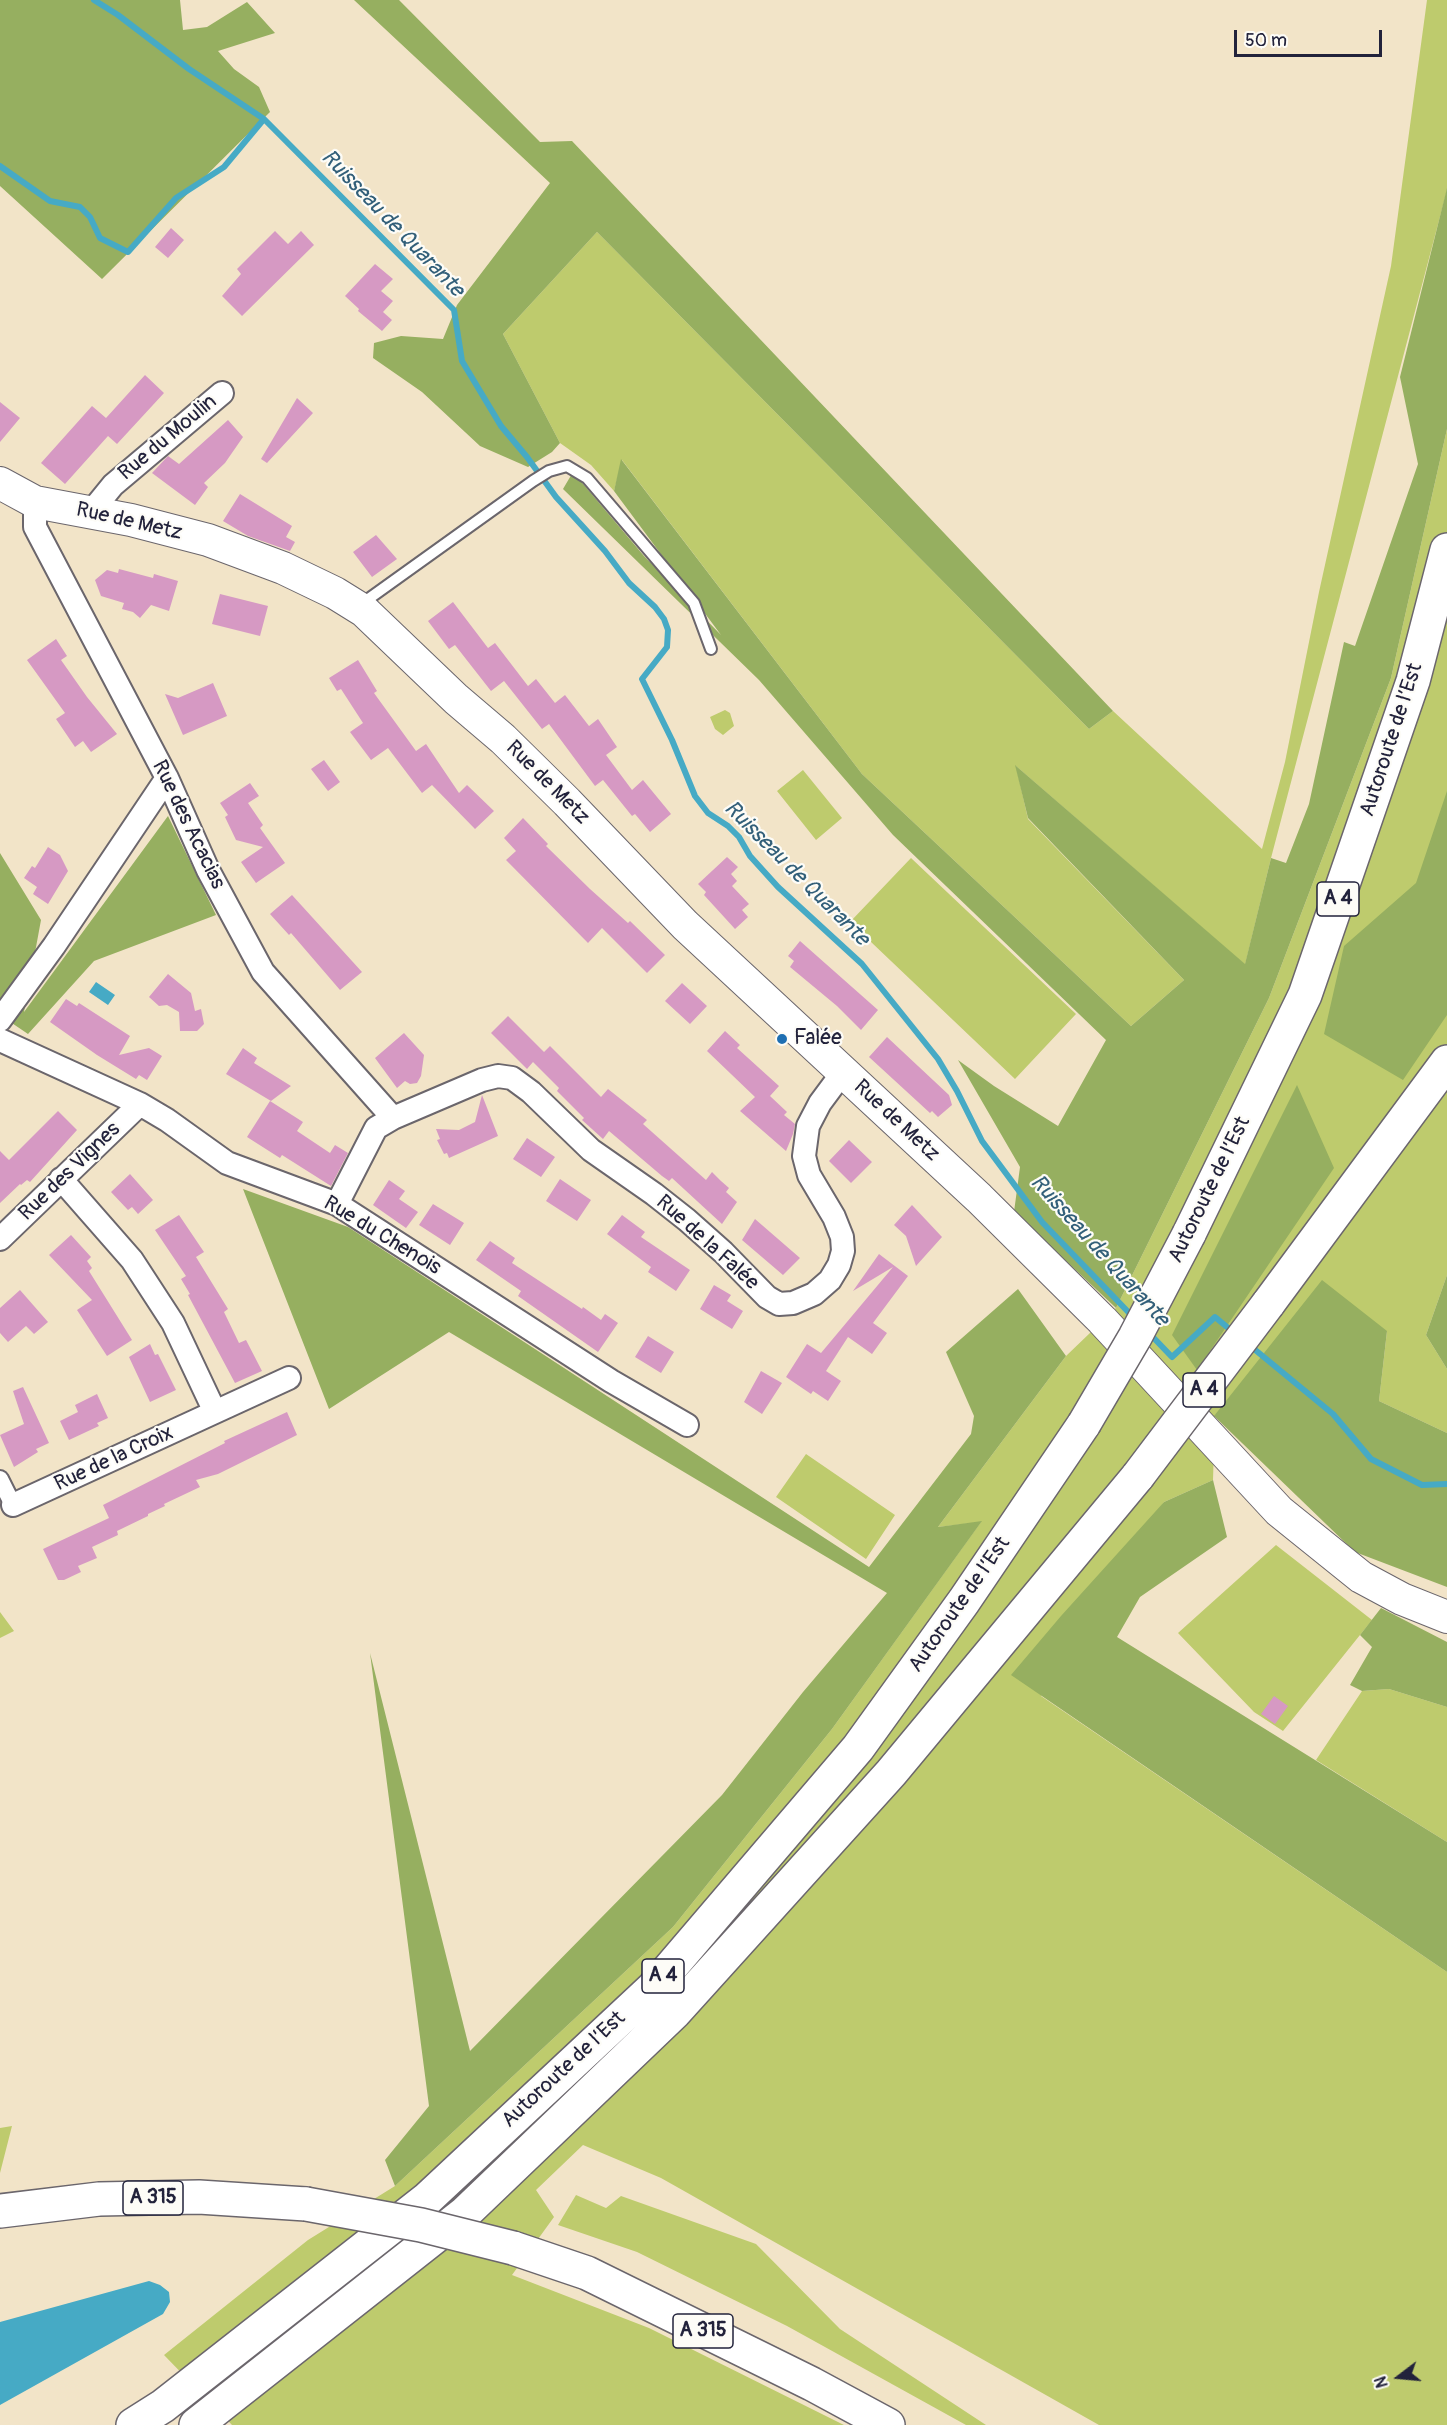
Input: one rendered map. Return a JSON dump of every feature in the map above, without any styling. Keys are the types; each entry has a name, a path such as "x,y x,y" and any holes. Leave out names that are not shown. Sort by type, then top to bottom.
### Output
{"highway":[{"name":"Autoroute de l’Est","path":"134,2425 163,2406 427,2199 653,1988 858,1748 964,1601 1084,1424 1135,1337 1189,1234 1305,995 1413,681 1447,550"},
{"name":"Autoroute de l’Est","path":"196,2425 465,2213 675,2012 891,1773 1138,1476 1447,1062"},
{"name":"A 315","path":"0,2211 99,2199 199,2197 306,2204 421,2225 513,2248 587,2274 812,2384 888,2425"}],"main road":[{"name":"Rue de Metz","path":"0,483 35,502 91,512 208,540 283,568 358,607 456,699 503,739 685,924 979,1198 1102,1320 1279,1511 1361,1577 1402,1599 1447,1617"}],"street":[{"name":"Rue du Moulin","path":"91,512 113,485 222,393"},
{"name":"Rue des Acacias","path":"35,502 35,527 167,778 208,870 263,972 393,1118"},
{"path":"0,1020 54,946 167,778"},
{"name":"Rue du Chenois","path":"0,1040 140,1104 227,1162 337,1204 610,1381 687,1425"},
{"name":"Rue de la Falée","path":"337,1204 376,1128 393,1118 482,1080 498,1076 512,1078 531,1092 591,1150 687,1220 723,1252 767,1297 779,1304 793,1303 814,1294 830,1280 839,1265 843,1251 842,1237 834,1217 809,1175 804,1156 808,1126 820,1103 843,1072"},
{"name":"Rue des Vignes","path":"0,1239 140,1104"},
{"path":"61,1179 132,1260 173,1323 215,1413"},
{"name":"Rue de la Croix","path":"13,1505 289,1378"},
{"path":"0,1479 13,1505"}],"lane":[{"path":"358,607 533,481 549,471 567,466 587,478 694,603 711,649"}],"green space":[{"path":"0,0 180,0 183,30 207,27 247,2 275,33 218,51 234,69 259,87 270,112 102,279 0,186"},
{"path":"354,0 399,0 540,142 572,141 1113,711 1089,729 597,232 503,334 560,443 552,452 528,467 480,446 422,392 373,358 374,343 401,336 443,339 457,305 550,183"},
{"path":"1427,0 1447,0 1447,190 1271,858 1245,965 1016,766 1028,819 1184,980 1131,1026 862,774 622,460 614,491 591,465 560,443 503,334 597,232 1089,729 1113,711 1262,849 1285,762 1319,592 1391,266"},
{"path":"1447,188 1447,429 1391,678 1269,998 1116,1308 1014,1212 1020,1167 958,1060 994,1086 1058,1126 1106,1040 893,835 759,680 563,489 573,472 644,556 721,635 614,491 621,459 862,774 1131,1026 1184,980 1028,818 1015,765 1245,964 1271,858 1286,863 1309,804 1344,642 1355,646 1418,464 1400,377"},
{"path":"1447,429 1447,1275 1426,1335 1447,1369 1447,1433 1379,1401 1387,1331 1215,1415 1213,1480 1164,1502 1041,1696 1447,1972 1447,2425 1099,2425 661,2178 583,2145 536,2190 554,2217 512,2275 649,2328 844,2425 232,2425 164,2355 308,2240 395,2186 673,1927 832,1729 981,1522 938,1527 1066,1356 1116,1308 1269,998 1391,678"},
{"path":"725,710 730,713 734,726 723,735 715,729 710,717"},
{"path":"803,770 842,818 816,840 777,791"},
{"path":"1447,791 1447,1015 1403,1080 1324,1034 1344,946 1416,883"},
{"path":"168,816 216,915 94,961 28,1034 0,1015 0,853 41,920 24,1012"},
{"path":"911,858 1076,1014 1015,1079 850,922"},
{"path":"1297,1085 1334,1168 1197,1370 1172,1335"},
{"path":"243,1189 348,1227 869,1567 971,1434 974,1416 946,1352 1018,1289 1066,1356 938,1527 982,1521 832,1729 673,1927 395,2186 385,2160 429,2106 370,1653 470,2051 722,1795 803,1692 887,1593 449,1332 329,1409"},
{"path":"1447,1275 1447,1369 1426,1335"},
{"path":"1322,1280 1387,1331 1379,1401 1447,1433 1447,1587 1355,1552 1214,1416"},
{"path":"806,1454 895,1515 866,1559 776,1497"},
{"path":"1213,1480 1227,1537 1140,1597 1117,1637 1447,1842 1447,1972 1011,1675 1164,1502"},
{"path":"1276,1545 1372,1620 1283,1731 1254,1712 1178,1633"},
{"path":"1381,1608 1447,1642 1447,1707 1389,1689 1362,1691 1350,1685 1372,1647 1360,1635"},
{"path":"0,1612 14,1631 0,1638"},
{"path":"1389,1689 1447,1707 1447,1842 1316,1760 1362,1691"},
{"path":"12,2126 0,2173 0,2128"},
{"path":"576,2195 606,2208 621,2196 756,2244 840,2329 986,2425 966,2425 787,2326 637,2252 558,2225"}],"water":[{"path":"96,982 115,995 108,1005 89,992"},
{"path":"149,2281 169,2292 170,2302 163,2314 0,2405 0,2322"}],"building":[{"path":"171,228 184,240 168,258 155,247"},
{"path":"275,231 288,244 301,231 314,245 242,316 222,296 241,274 237,269"},
{"path":"375,264 393,279 381,291 393,301 383,312 392,320 382,331 358,311 359,309 345,296"},
{"path":"145,375 164,393 117,444 108,436 65,484 41,463 92,406 106,418"},
{"path":"297,398 313,413 267,463 261,459"},
{"path":"0,402 20,418 0,442"},
{"path":"228,420 243,437 225,463 204,483 208,487 195,505 152,473 168,456 179,464"},
{"path":"240,494 292,526 286,537 295,542 290,551 248,536 223,521"},
{"path":"376,535 397,559 372,577 353,552"},
{"path":"119,569 153,578 154,574 178,581 169,611 151,605 140,618 133,612 122,609 124,603 101,596 95,580 107,570 118,573"},
{"path":"220,594 268,606 260,636 212,624"},
{"path":"453,602 488,648 495,643 528,686 536,679 555,703 565,695 589,726 598,719 617,747 606,755 632,790 643,780 671,814 650,832 635,814 632,816 603,780 595,786 549,724 542,729 504,681 491,691 455,645 449,649 428,621"},
{"path":"56,639 67,656 61,660 117,734 91,752 83,741 75,747 56,719 65,713 27,660"},
{"path":"358,660 377,691 374,693 416,751 426,744 459,793 467,785 494,811 475,829 432,785 422,793 388,748 371,760 350,732 363,723 341,689 337,691 329,678"},
{"path":"213,683 227,716 183,735 165,694 178,698"},
{"path":"324,760 340,782 328,791 311,769"},
{"path":"250,783 259,796 248,803 263,825 260,828 285,863 256,883 241,862 263,847 236,840 225,817 228,815 220,803"},
{"path":"523,818 548,844 546,846 590,889 628,923 630,921 665,955 647,973 602,928 588,943 506,860 516,851 504,838"},
{"path":"48,847 60,855 68,871 48,904 33,894 37,887 24,878 32,866 35,868"},
{"path":"727,857 738,867 731,874 737,881 732,886 749,904 742,910 748,917 735,929 704,895 706,892 698,884"},
{"path":"292,895 362,972 340,990 291,933 289,935 270,914"},
{"path":"800,941 878,1010 861,1030 837,1006 790,967 794,961 788,956"},
{"path":"168,974 191,993 195,1011 201,1009 204,1024 197,1031 180,1031 179,1012 167,1005 159,1006 149,997"},
{"path":"682,983 707,1006 690,1024 665,1001"},
{"path":"66,999 77,1006 79,1003 130,1036 119,1055 149,1048 162,1056 147,1080 139,1075 136,1079 50,1022"},
{"path":"508,1016 544,1052 550,1046 601,1097 608,1089 647,1120 643,1124 706,1180 712,1172 729,1188 726,1192 737,1202 722,1224 672,1178 669,1181 662,1176 609,1131 603,1139 582,1120 584,1118 557,1091 559,1088 533,1062 527,1069 491,1033"},
{"path":"725,1031 740,1045 737,1048 779,1086 770,1096 787,1112 784,1115 795,1124 786,1151 740,1111 755,1097 707,1051"},
{"path":"404,1033 424,1055 421,1076 417,1083 410,1084 405,1081 397,1088 375,1058"},
{"path":"887,1037 949,1095 952,1105 938,1117 932,1111 930,1113 869,1057"},
{"path":"243,1048 257,1058 254,1063 291,1086 271,1101 226,1074"},
{"path":"482,1095 498,1136 449,1158 447,1153 444,1154 437,1140 440,1139 436,1129 459,1130 475,1122"},
{"path":"270,1101 303,1122 297,1131 330,1153 335,1145 348,1153 331,1186 282,1155 280,1158 247,1137"},
{"path":"58,1111 77,1130 30,1182 27,1180 20,1184 0,1203 0,1151 9,1160"},
{"path":"527,1138 555,1157 541,1177 513,1159"},
{"path":"849,1140 872,1162 851,1183 829,1161"},
{"path":"130,1174 153,1200 138,1214 132,1207 128,1210 111,1192"},
{"path":"560,1179 591,1200 577,1221 546,1201"},
{"path":"389,1180 405,1191 399,1199 418,1212 406,1228 373,1205"},
{"path":"433,1204 464,1223 450,1245 419,1225"},
{"path":"912,1205 942,1237 916,1266 906,1236 894,1225"},
{"path":"179,1215 204,1252 196,1257 228,1309 224,1312 239,1343 246,1340 262,1371 235,1383 188,1295 190,1294 181,1279 186,1276 155,1230"},
{"path":"622,1215 645,1232 641,1237 690,1270 676,1291 648,1272 651,1267 607,1234"},
{"path":"755,1219 800,1258 783,1275 742,1240"},
{"path":"71,1235 91,1257 87,1261 92,1268 89,1271 132,1340 107,1356 77,1310 92,1300 49,1255"},
{"path":"490,1241 515,1258 512,1263 582,1309 583,1307 601,1320 605,1314 618,1323 598,1352 518,1296 521,1291 476,1260"},
{"path":"879,1254 908,1276 873,1323 887,1333 872,1354 848,1337 826,1371 841,1381 828,1401 813,1391 811,1394 786,1377 807,1344 821,1353 893,1267 853,1291"},
{"path":"714,1285 731,1295 727,1301 743,1311 732,1329 700,1309"},
{"path":"20,1290 48,1322 34,1334 26,1326 8,1342 0,1333 0,1308"},
{"path":"648,1336 674,1352 661,1373 635,1357"},
{"path":"150,1344 155,1355 158,1354 176,1390 150,1402 129,1357"},
{"path":"761,1371 782,1383 762,1414 744,1402"},
{"path":"23,1387 49,1443 36,1449 38,1452 14,1467 0,1435 24,1424 13,1391"},
{"path":"97,1394 108,1418 97,1423 99,1426 69,1440 60,1421 78,1412 75,1405"},
{"path":"287,1412 297,1435 218,1474 196,1480 200,1487 164,1504 165,1506 148,1516 117,1531 118,1535 92,1547 97,1558 78,1566 81,1572 64,1580 58,1580 43,1549 109,1518 103,1505 225,1443 224,1441"},
{"path":"1274,1696 1288,1706 1275,1724 1261,1714"}],"waterway":[{"name":"Ruisseau de Quarante","path":"94,0 118,15 189,69 264,119 454,310 462,361 501,426 556,497 605,551 629,583 655,607 664,619 668,630 667,647 642,679 672,740 695,796 708,813 728,826 739,837 750,856 778,887 862,964 938,1059 982,1141 1042,1222 1133,1317"},
{"path":"0,166 50,201 80,207 90,217 100,238 128,252 176,198 224,167 264,119"},
{"name":"Ruisseau de Quarante","path":"1149,1333 1172,1357 1215,1317 1233,1332"},
{"name":"Ruisseau de Quarante","path":"1248,1344 1333,1414 1371,1459 1422,1485 1447,1484"}],"place":[{"name":"Falée","path":"782,1039"}]}
